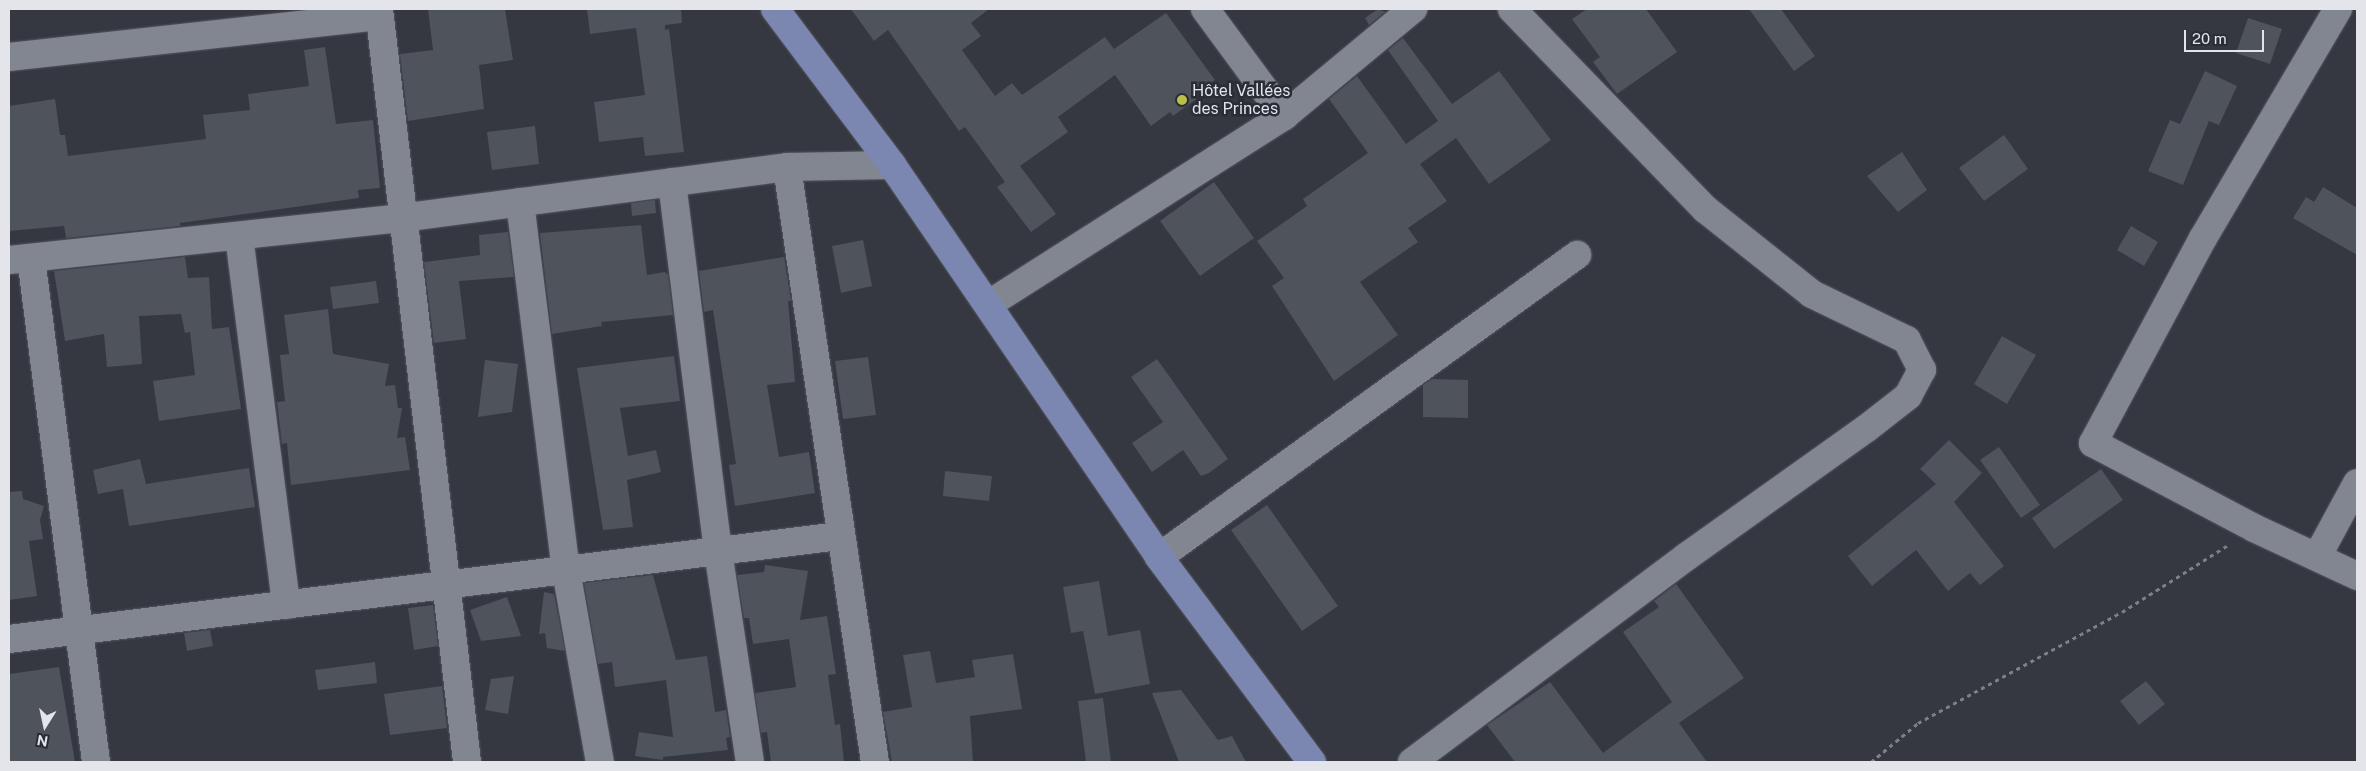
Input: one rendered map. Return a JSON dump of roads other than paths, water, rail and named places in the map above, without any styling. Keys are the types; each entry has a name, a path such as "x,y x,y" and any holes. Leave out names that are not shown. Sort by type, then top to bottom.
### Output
{"main road":[{"path":"775,9 892,165 989,304 1159,557 1312,762"}],"street":[{"path":"1205,9 1284,116"},
{"path":"989,304 1284,116 1413,9"},
{"path":"1412,762 1686,557 1867,428 1908,396 1922,370 1907,340 1812,294 1705,209 1512,9"},
{"path":"2338,9 2203,238 2093,443 2254,528 2357,576"},
{"path":"9,57 379,12 401,218 466,762"},
{"path":"96,762 79,631 20,259 401,218 787,167 892,165"},
{"path":"787,167 840,536 875,762"},
{"path":"672,182 718,551 750,762"},
{"path":"520,202 566,570 600,762"},
{"path":"238,236 286,605"},
{"path":"1159,557 1578,255"},
{"path":"2317,557 2357,484"},
{"path":"9,639 840,536"}],"place":[{"name":"Hôtel Vallées des Princes","path":"1182,100"}]}
